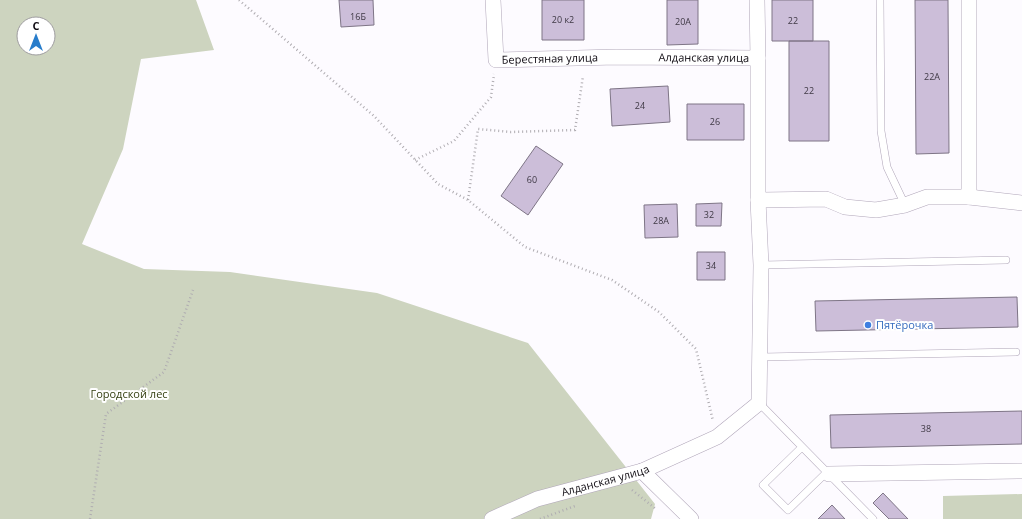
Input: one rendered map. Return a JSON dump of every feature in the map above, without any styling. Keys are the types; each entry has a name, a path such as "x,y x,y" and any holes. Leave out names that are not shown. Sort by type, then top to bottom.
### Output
{"street":[{"name":"Берестяная улица","path":"494,0 496,60 616,57"},
{"name":"Алданская улица","path":"616,57 758,58 757,0"},
{"path":"969,0 969,197"},
{"path":"758,58 758,200 761,265 759,402"},
{"path":"758,200 826,199 845,207 876,210 905,205 927,197 969,197 1022,203"},
{"name":"Алданская улица","path":"492,519 537,499 642,471 717,437 759,402"},
{"path":"642,471 691,519"},
{"path":"828,473 1022,471"}],"lane":[{"path":"880,0 881,131 887,167 905,205"},
{"path":"761,265 1006,260"},
{"path":"760,357 1016,352"},
{"path":"759,402 873,519"},
{"path":"802,447 763,485 788,510 828,473"}],"path":[{"path":"239,0 374,116 438,184 468,200 526,247 612,280 659,312 696,349 717,437"},
{"path":"415,160 454,141 491,97 496,60"},
{"path":"468,200 478,129 510,132 575,130 583,76"},
{"path":"90,519 106,414 164,372 193,290"},
{"path":"629,487 658,510"},
{"path":"540,519 577,506"}],"green space":[{"name":"Городской лес","path":"0,0 196,0 214,50 141,59 123,149 82,244 144,269 230,272 377,293 528,343 655,504 651,519 0,519"},
{"path":"1022,494 1022,519 943,519 943,496"}],"building":[{"path":"339,0 373,0 374,25 341,27"},
{"path":"542,0 584,0 584,40 542,40"},
{"path":"667,0 698,0 698,44 667,45"},
{"path":"772,0 813,0 813,41 772,41"},
{"path":"915,0 948,0 949,153 916,154"},
{"path":"789,41 829,41 829,141 789,141"},
{"path":"668,86 670,122 612,126 610,89"},
{"path":"687,104 744,104 744,140 687,140"},
{"path":"536,146 563,164 528,215 501,196"},
{"path":"722,203 721,226 696,226 696,204"},
{"path":"677,204 678,237 645,238 644,205"},
{"path":"697,252 725,252 725,280 697,280"},
{"path":"1017,297 1018,327 816,331 815,301"},
{"path":"1022,411 1022,444 831,448 830,415"},
{"path":"883,493 908,519 889,519 873,503"},
{"path":"832,505 845,519 818,519"}],"place":[{"name":"Пятёрочка","path":"868,325"}]}
